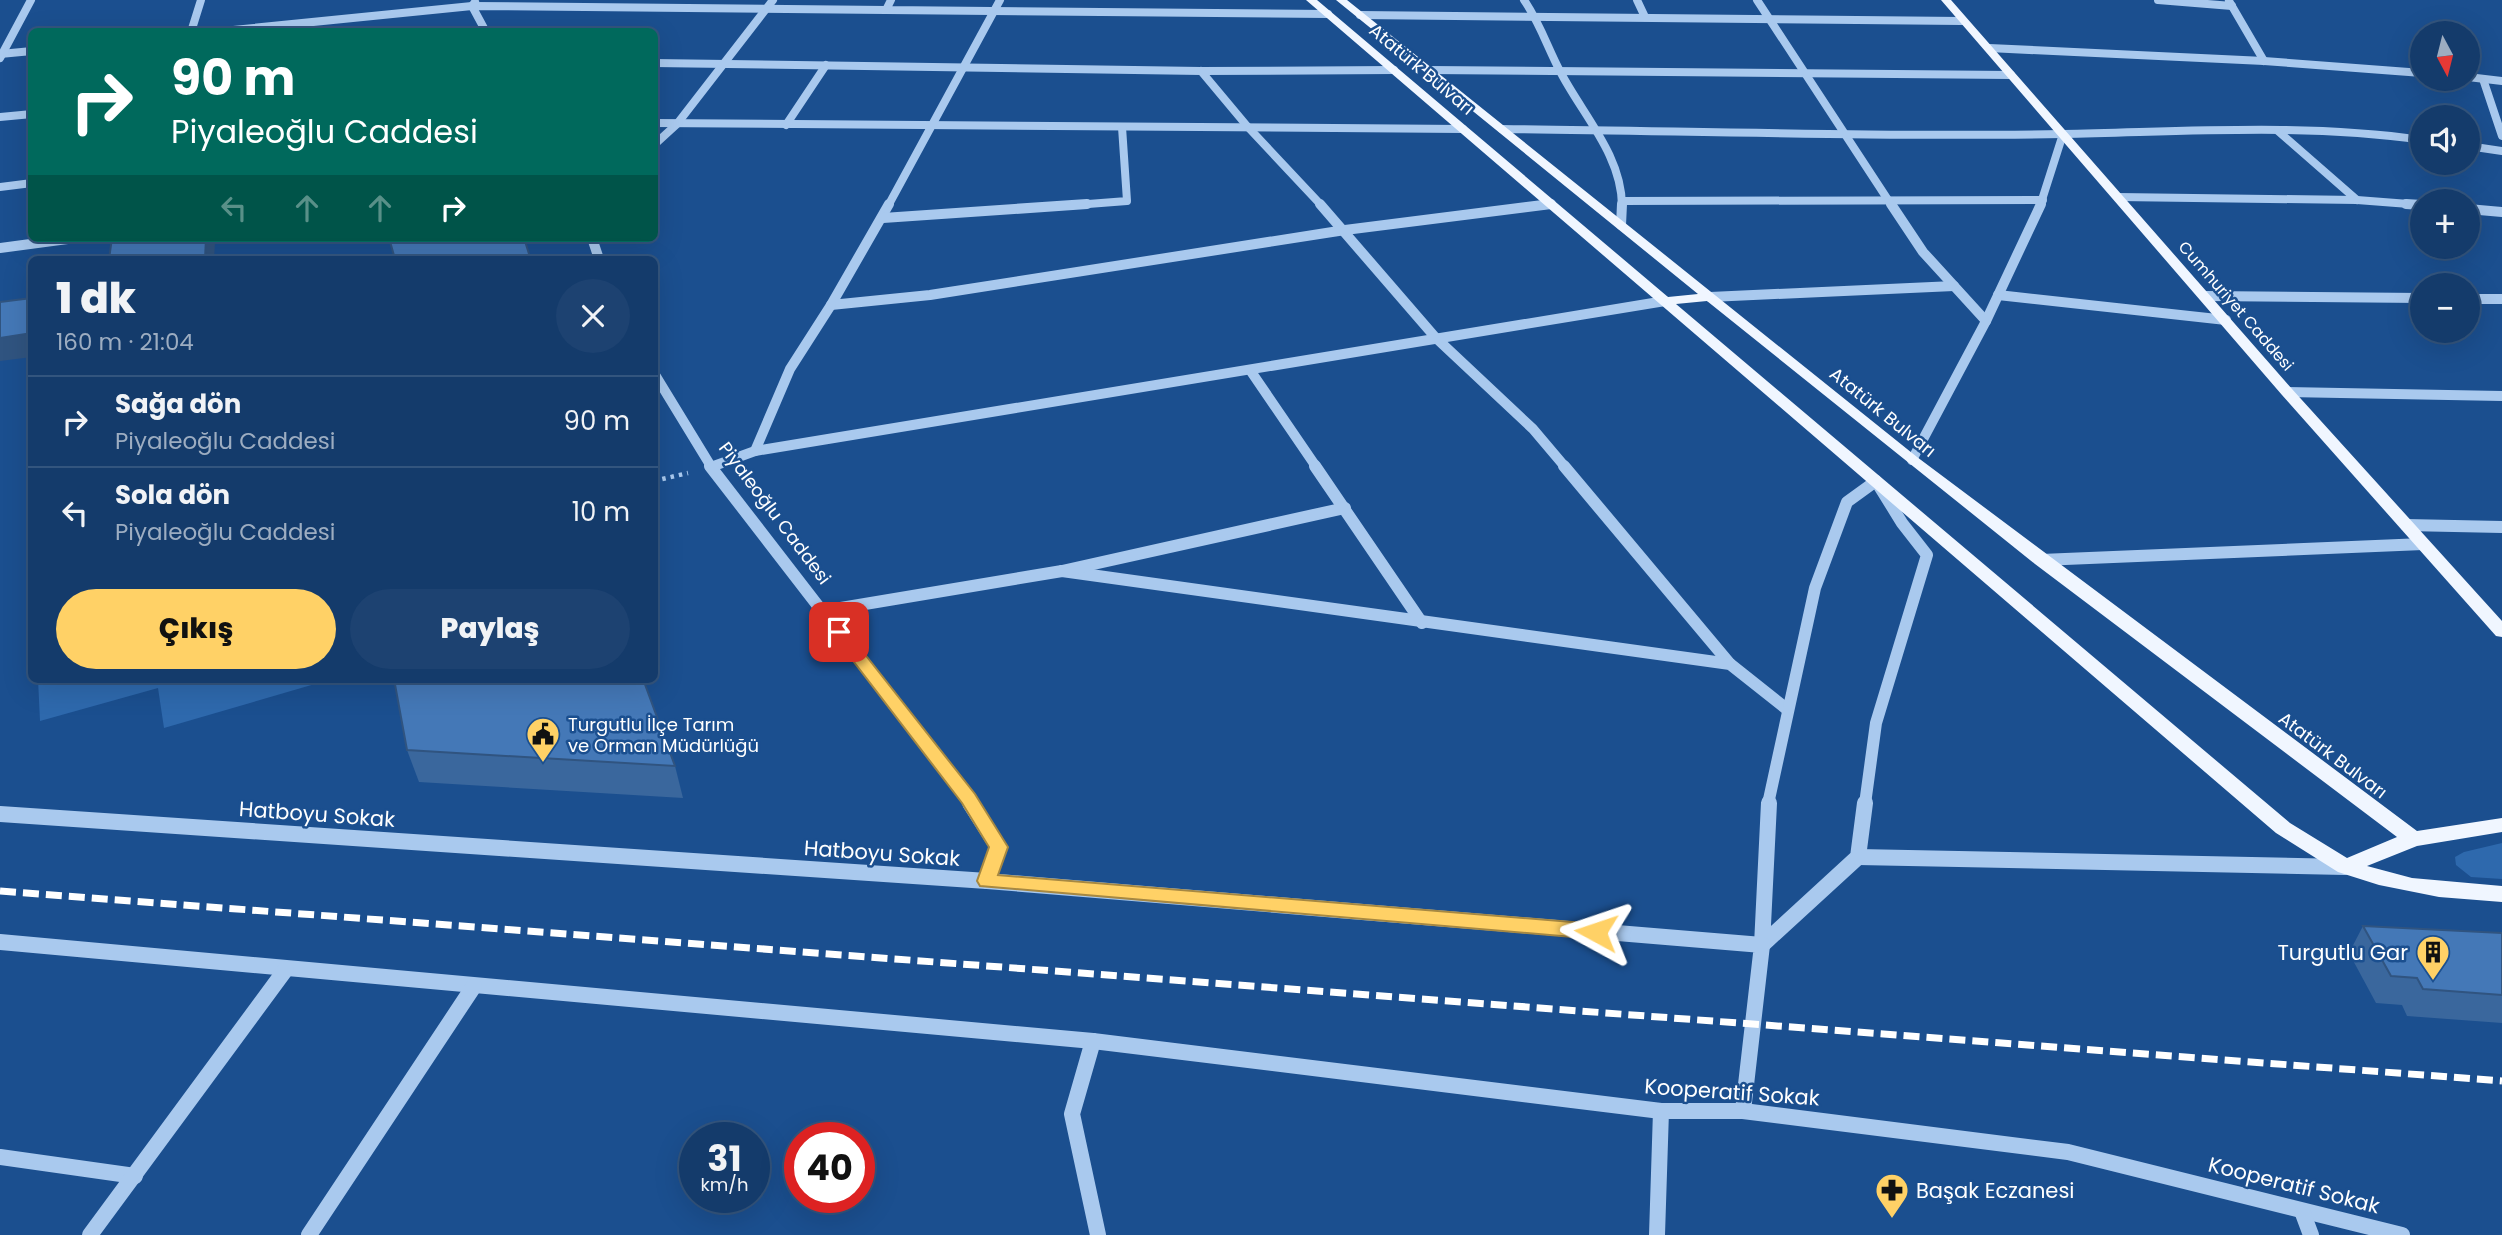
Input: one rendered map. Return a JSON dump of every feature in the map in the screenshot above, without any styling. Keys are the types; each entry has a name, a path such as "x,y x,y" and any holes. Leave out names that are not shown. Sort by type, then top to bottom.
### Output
{"main road":[{"name":"Atatürk Bulvarı","path":"1311,0 2283,828 2310,848 2345,867 2371,877 2427,889 2502,894"},
{"name":"Atatürk Bulvarı","path":"1341,0 2041,561 2413,839"},
{"name":"Cumhuriyet Caddesi","path":"1946,0 2287,392 2502,632"},
{"path":"1328,15 1360,15"},
{"path":"1394,70 1429,70"},
{"path":"1463,129 1502,129"},
{"path":"1551,204 1594,204"},
{"path":"1665,301 1710,298"},
{"path":"2345,867 2413,839 2502,825"}],"street":[{"path":"1,55 31,0"},
{"path":"192,28 201,0"},
{"path":"658,141 677,124 773,0"},
{"path":"886,10 891,0"},
{"path":"755,452 790,369 883,218 1000,0"},
{"path":"1524,0 1535,16 1560,72 1616,166 1622,201 1620,225"},
{"path":"1637,0 1645,17"},
{"path":"1757,0 1923,252 1986,321"},
{"path":"2158,0 2231,3 2264,61"},
{"path":"250,28 475,3 1328,15"},
{"path":"475,3 484,28"},
{"path":"1360,15 1962,21"},
{"path":"1989,48 2264,61 2410,72"},
{"path":"1,55 28,52"},
{"path":"658,62 1201,71 1394,70"},
{"path":"786,125 826,65"},
{"path":"1429,70 2011,75"},
{"path":"1201,71 1247,126 1345,230 1435,337 1533,429 1730,664 1788,710"},
{"path":"2480,79 2502,81"},
{"path":"2483,79 2502,136"},
{"path":"0,117 28,114"},
{"path":"658,123 1463,129"},
{"path":"883,218 1127,201 1122,127"},
{"path":"1502,129 2063,134 2198,129 2365,132 2410,138"},
{"path":"2278,131 2357,200"},
{"path":"1912,460 1986,321 2043,200 2063,134"},
{"path":"2480,148 2502,151"},
{"path":"0,187 28,184"},
{"path":"2118,197 2357,200 2410,204"},
{"path":"1622,201 2043,200"},
{"path":"831,305 930,295 1345,230 1551,204"},
{"path":"2480,210 2502,212"},
{"path":"0,248 45,242"},
{"path":"1710,298 1954,286"},
{"path":"1998,295 2225,320"},
{"path":"2205,296 2410,299"},
{"path":"2480,299 2502,299"},
{"path":"711,467 755,452 1435,337 1665,301"},
{"path":"1250,370 1422,623"},
{"name":"Piyaleoğlu Caddesi","path":"658,380 711,467 968,799 998,847 987,881"},
{"path":"2287,392 2502,397"},
{"path":"1743,1111 1762,945 1767,810 1819,576 1847,502 1875,481 1927,555 1876,723 1858,857 1762,945"},
{"path":"823,611 1062,572 1345,508"},
{"path":"2406,524 2502,527"},
{"path":"2041,561 2423,544"},
{"path":"1062,572 1730,664"},
{"name":"Hatboyu Sokak","path":"0,814 987,881 1762,945"},
{"path":"1858,857 2345,867"},
{"path":"0,942 286,969"},
{"path":"90,1235 286,969"},
{"name":"Kooperatif Sokak","path":"286,969 1093,1041 1661,1111 1743,1111 2068,1152 2402,1235"},
{"path":"309,1235 474,986"},
{"path":"1093,1041 1072,1114 1098,1235"},
{"path":"1657,1235 1661,1111"},
{"path":"0,1157 135,1176"},
{"path":"2302,1212 2311,1235"}],"path":[{"path":"658,480 711,467"}],"shaded area":[{"path":"38,683 318,683 164,728 158,688 40,721"},
{"path":"2502,843 2502,879 2471,877 2456,865 2455,857 2464,852"}],"building":[{"path":"111,242 206,242 205,256 109,256"},
{"path":"390,242 525,242 530,256 394,256"},
{"path":"28,298 28,334 0,338 0,302"},
{"path":"395,683 644,683 675,766 407,750"},
{"path":"2363,926 2502,933 2502,995 2423,989 2417,978 2391,976"}],"railway":[{"path":"0,891 2502,1081"}],"place":[{"name":"Turgutlu İlçe Tarım ve Orman Müdürlüğü","path":"543,764"},
{"name":"Turgutlu Gar","path":"2433,982"},
{"name":"Başak Eczanesi","path":"1892,1220"}],"route":[{"path":"839,632 968,799 998,847 987,881 1596,932"}]}
